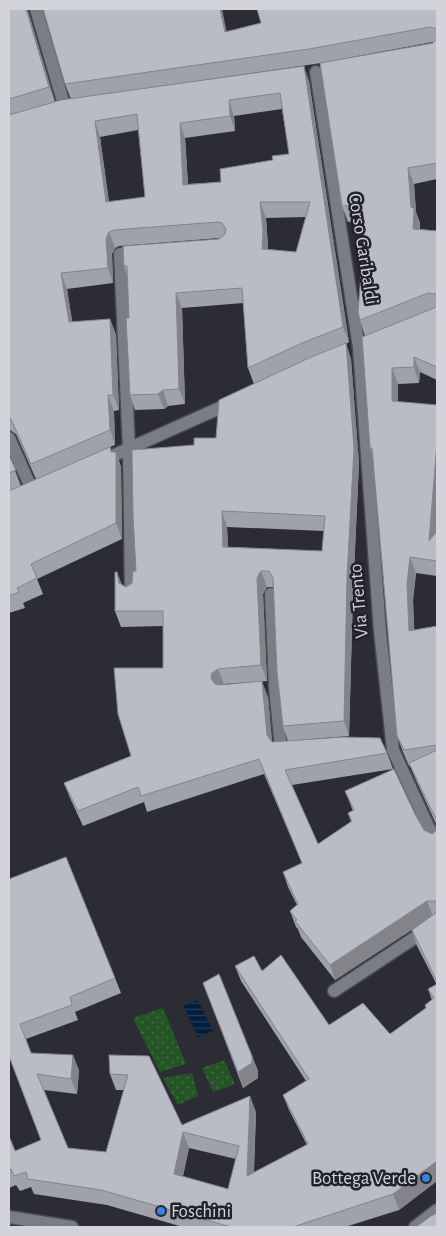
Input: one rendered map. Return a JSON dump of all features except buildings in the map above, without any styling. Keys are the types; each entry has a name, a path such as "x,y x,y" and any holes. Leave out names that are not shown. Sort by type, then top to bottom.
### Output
{"street":[{"path":"36,9 65,109"},
{"name":"Corso Garibaldi","path":"316,72 364,346"},
{"path":"131,594 128,449 120,254 149,252"},
{"path":"343,354 364,346"},
{"name":"Via Trento","path":"364,346 387,741 437,841"},
{"path":"94,464 244,398"},
{"path":"9,438 32,490"},
{"path":"271,594 271,688 281,750 299,749"},
{"path":"334,991 437,923"},
{"path":"415,1227 437,1210"},
{"path":"9,1216 72,1227"}],"green space":[{"path":"163,1008 186,1064 160,1072 133,1018"},
{"path":"224,1060 235,1084 213,1092 202,1068"},
{"path":"192,1073 198,1096 178,1105 163,1078"}],"water":[{"path":"198,1000 213,1031 198,1037 183,1006"}],"place":[{"name":"Bottega Verde","path":"426,1178"},
{"name":"Foschini","path":"161,1211"}]}
